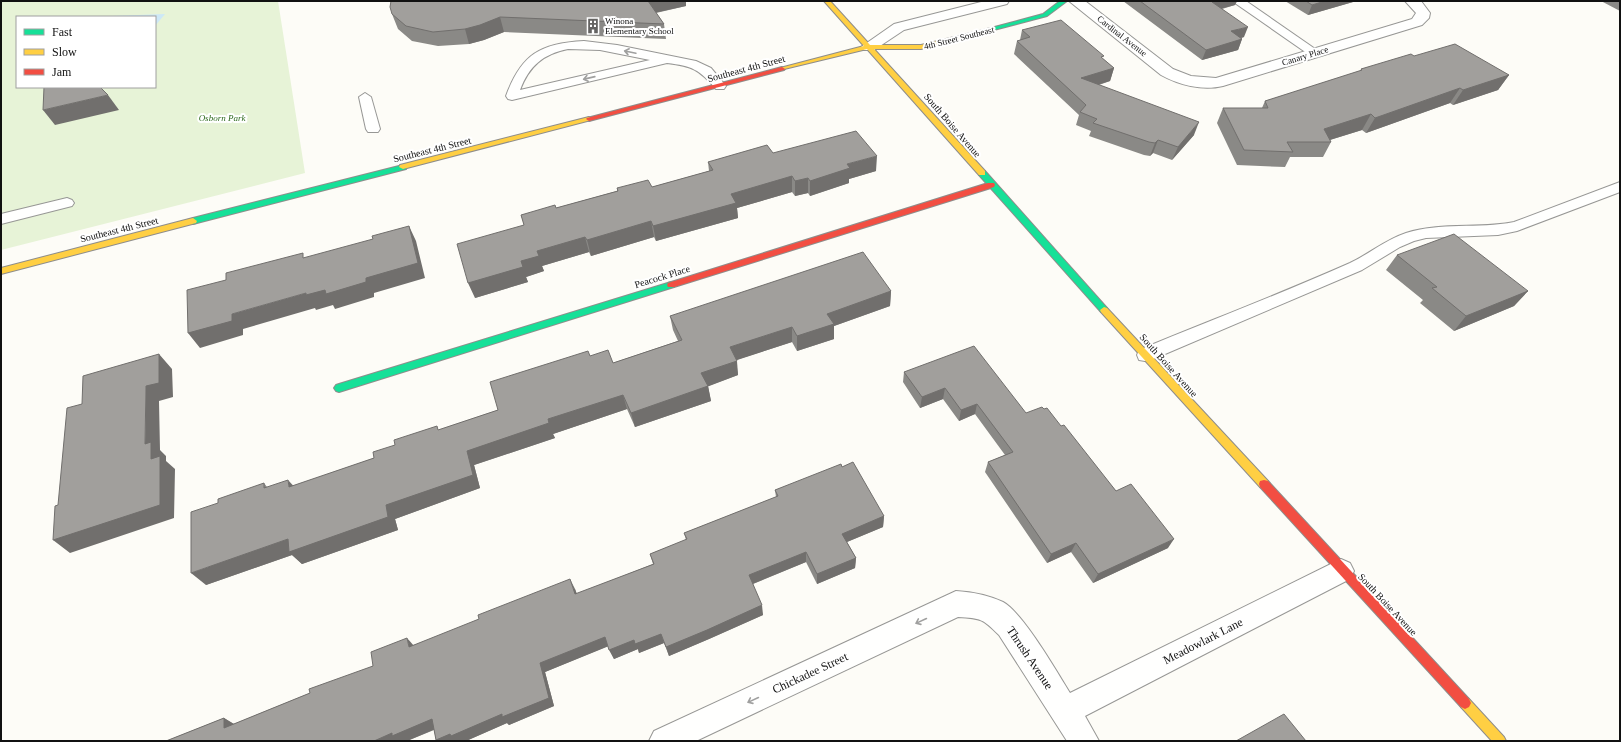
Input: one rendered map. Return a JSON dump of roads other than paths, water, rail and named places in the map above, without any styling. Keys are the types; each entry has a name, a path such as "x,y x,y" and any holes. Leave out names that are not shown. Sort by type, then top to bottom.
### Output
{"street":[{"name":"South Boise Avenue","path":"826,1 1145,355 1342,571 1500,741"},
{"path":"869,47 900,27 1002,1"},
{"name":"4th Street Southeast","path":"869,47 921,47 1045,15 1064,1"},
{"name":"Cardinal Avenue","path":"1076,1 1167,72"},
{"name":"Canary Place","path":"1167,72 1178,78 1192,82 1217,83 1417,22 1422,18 1423,13 1412,1"},
{"name":"Southeast 4th Street","path":"1,271 869,47"},
{"name":"Peacock Place","path":"339,388 991,185"},
{"name":"Meadowlark Lane","path":"1065,711 1342,571"},
{"name":"Thrush Avenue","path":"956,604 975,605 995,612 1009,626 1023,645 1084,741"},
{"name":"Chickadee Street","path":"664,741 956,604"}],"lane":[{"path":"1238,1 1315,53"},
{"path":"668,60 512,96 518,76 531,60 541,53 565,46 600,47 668,60 683,61 702,67 708,71 720,86"},
{"path":"365,97 373,129"},
{"path":"1145,355 1357,266 1395,243 1410,237 1426,233 1498,230 1517,226 1620,187"},
{"path":"1,219 67,203"}],"water":[{"path":"165,14 156,25 156,16 111,16"}],"place":[{"name":"Winona Elementary School","path":"593,26"}],"park label":[{"name":"Osborn Park","path":"222,118"}]}
